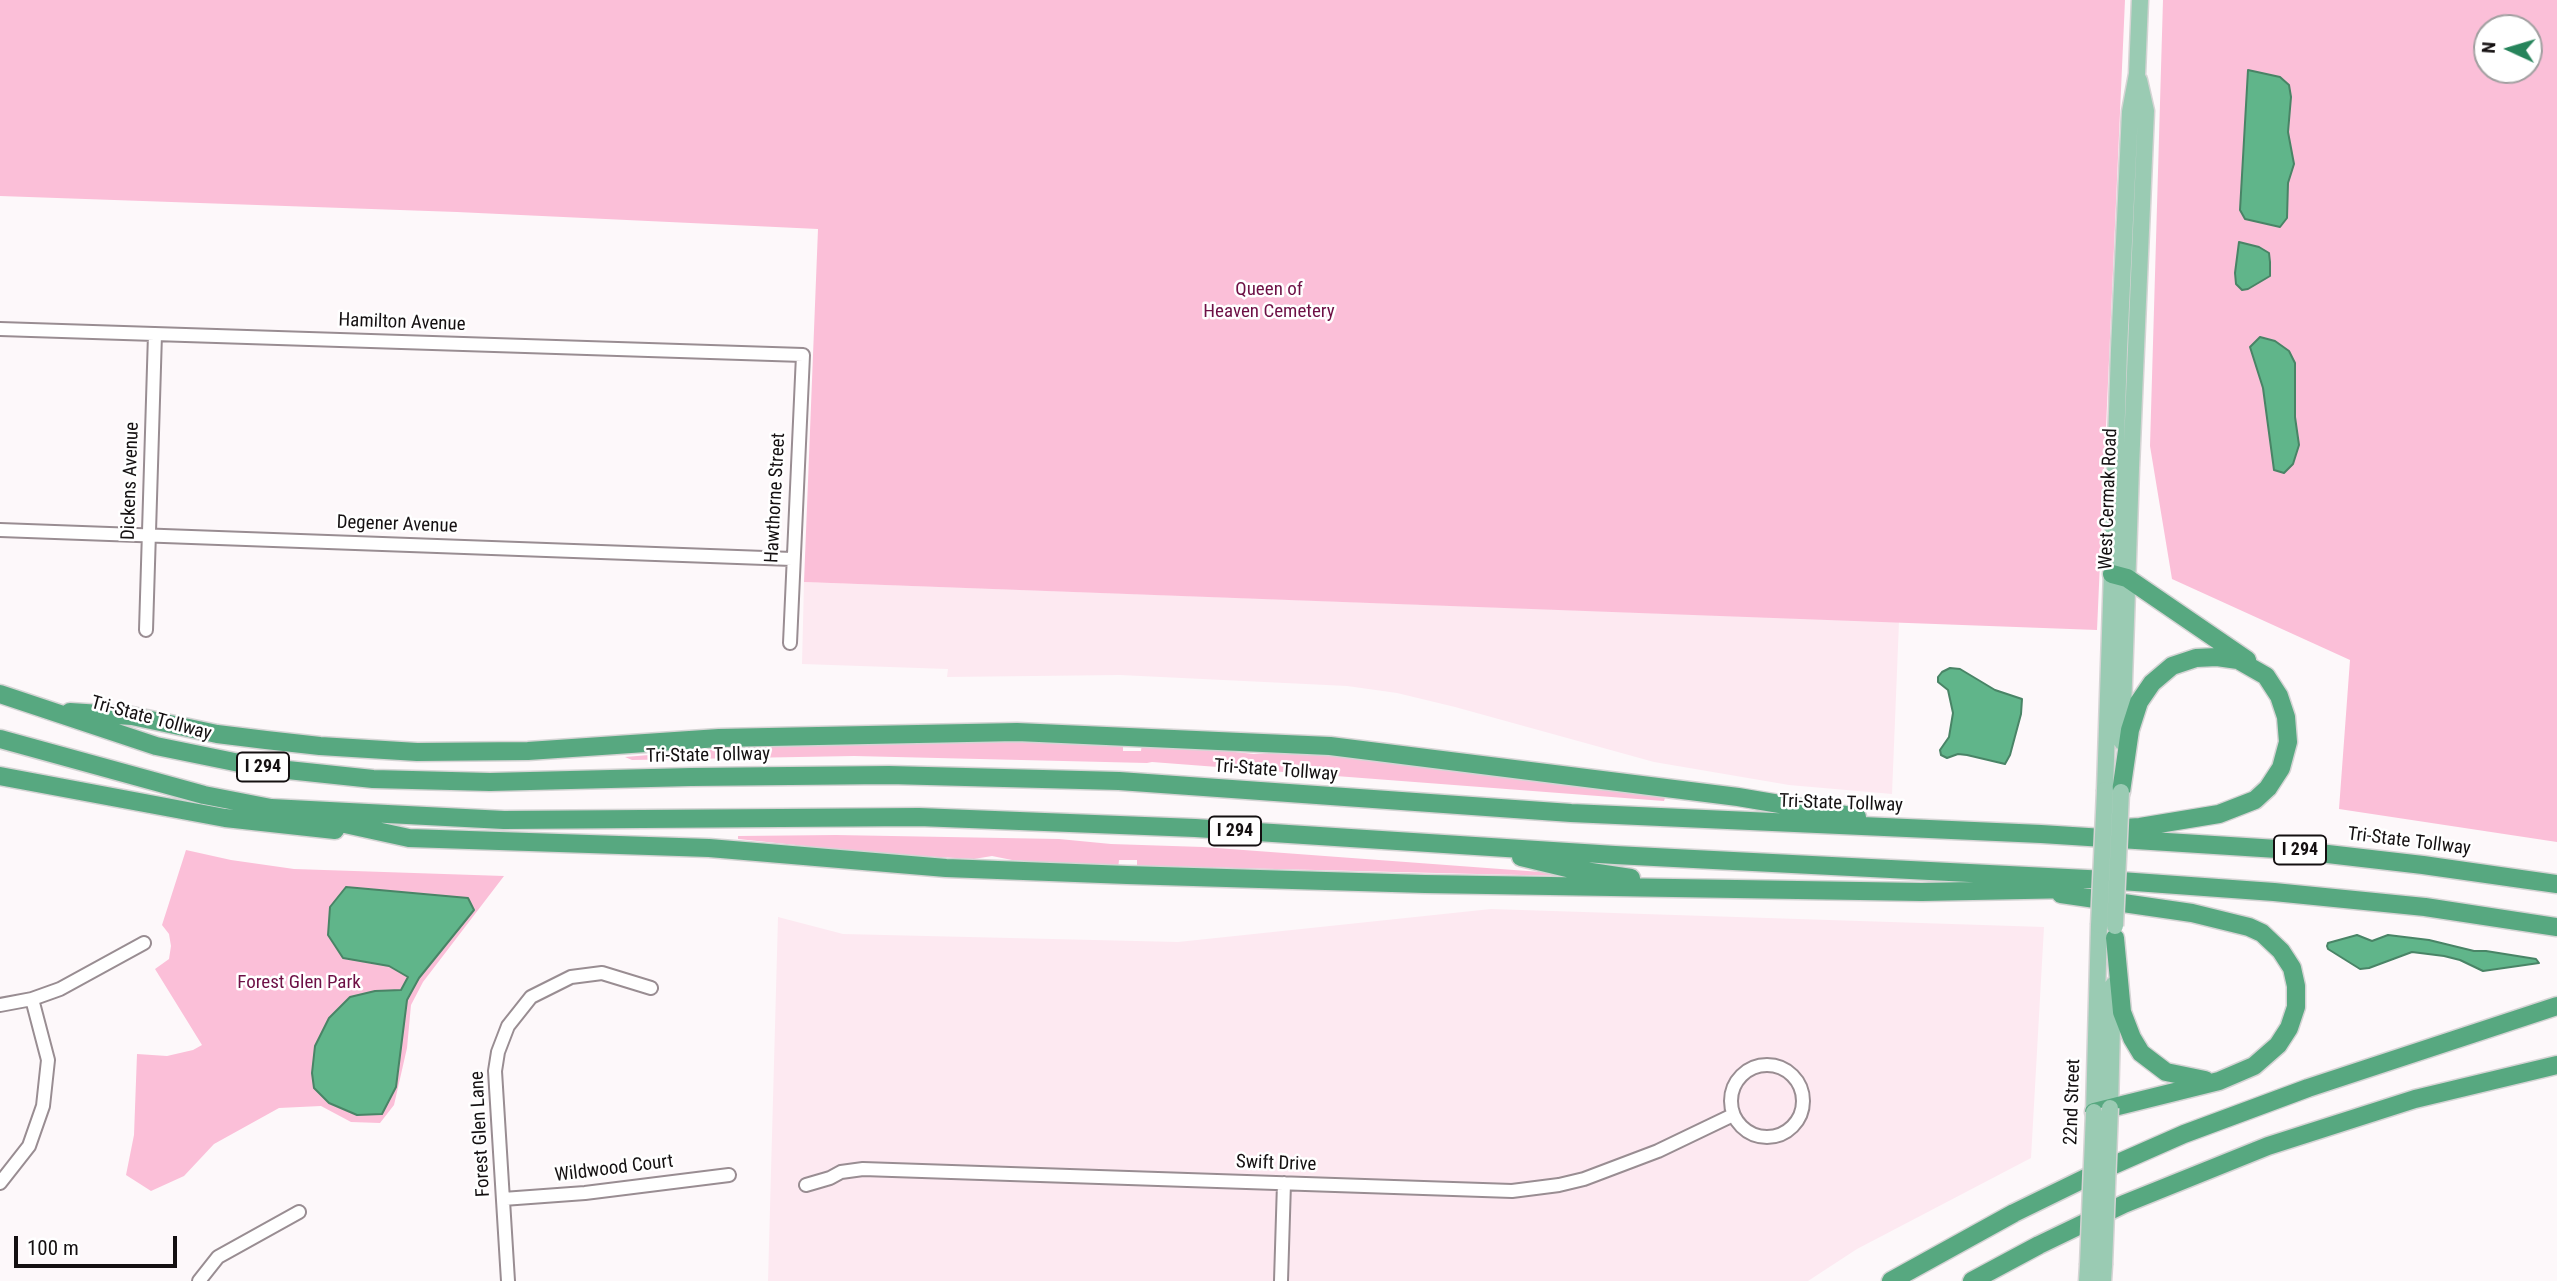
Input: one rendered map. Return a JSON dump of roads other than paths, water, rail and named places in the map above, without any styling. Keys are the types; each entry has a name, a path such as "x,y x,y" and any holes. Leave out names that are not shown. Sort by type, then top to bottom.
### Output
{"highway":[{"path":"2041,834 2140,827 2187,821 2237,809 2255,800 2268,788 2281,768 2288,742 2286,717 2279,696 2266,676 2205,629 2119,576"},
{"path":"2113,791 2139,702 2152,683 2172,666 2196,658 2217,657 2238,660 2266,676"},
{"name":"Tri-State Tollway","path":"0,694 136,740 187,753 259,767 373,779 490,782 790,776 1119,781 1610,815 2041,834 2293,850 2423,864 2557,884"},
{"path":"43,709 132,716 217,734 307,745 417,752 541,750 719,738 1017,732 1330,746 1738,797 1951,830"},
{"name":"I 294","path":"0,739 204,795 271,808 504,820 919,817 1195,828 2198,887 2425,906 2557,927"},
{"path":"0,776 225,818 409,838 709,848 946,867 1438,884 1936,893 2198,887"},
{"path":"271,808 409,838"},
{"path":"1484,847 1571,869 1712,889"},
{"path":"2019,891 2072,895 2215,917 2262,933 2281,951 2292,968 2296,986 2296,1007 2289,1028 2266,1058 2218,1081 2102,1110"},
{"path":"2110,930 2122,1012 2141,1054 2166,1072 2199,1080 2218,1081"},
{"path":"1891,1281 2024,1208 2184,1133 2308,1088 2557,1006"},
{"path":"1972,1281 2124,1204 2268,1146 2415,1098 2557,1065"}],"main road":[{"name":"West Cermak Road","path":"2110,930 2119,576 2146,111 2137,74 2140,0"},
{"name":"22nd Street","path":"2095,1273 2110,930"}],"street":[{"name":"Hamilton Avenue","path":"0,329 803,355"},
{"name":"Dickens Avenue","path":"146,630 155,334"},
{"name":"Hawthorne Street","path":"790,643 803,355"},
{"name":"Degener Avenue","path":"0,530 792,559"},
{"path":"0,1005 32,999 77,981 144,943"},
{"name":"Forest Glen Lane","path":"508,1281 495,1071 501,1041 515,1016 531,997 562,980 581,974 602,973 651,988"},
{"path":"0,1183 29,1146 43,1106 48,1060 32,999"},
{"path":"1761,1065 1782,1068 1792,1075 1799,1085 1803,1097 1802,1109 1797,1121 1785,1132 1769,1137 1758,1136 1747,1131 1733,1115 1731,1104 1735,1083 1751,1068 1761,1065"},
{"name":"Swift Drive","path":"806,1185 841,1172 863,1169 1513,1191 1580,1180 1617,1168 1733,1115"},
{"name":"Wildwood Court","path":"503,1199 584,1194 729,1175"},
{"path":"1282,1281 1284,1183"},
{"path":"199,1281 218,1257 299,1212"}],"park label":[{"name":"Queen of Heaven Cemetery","path":"1269,301"},
{"name":"Forest Glen Park","path":"299,983"}]}
